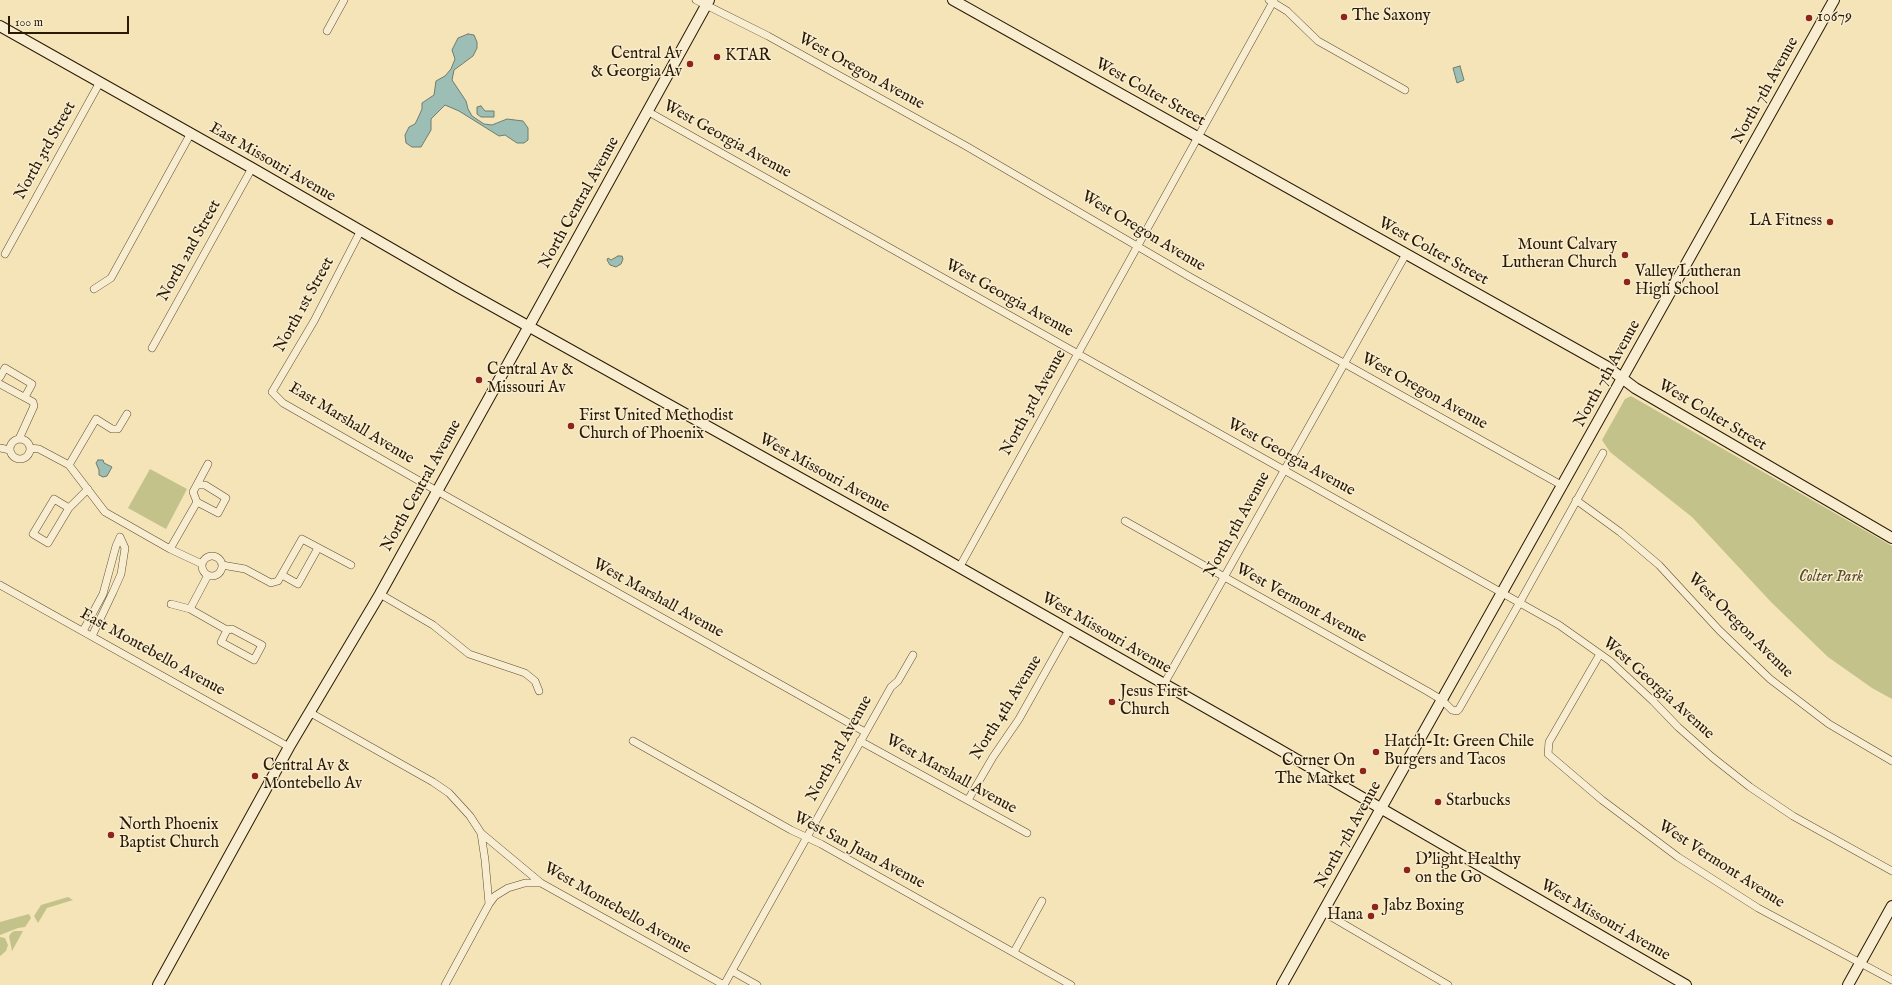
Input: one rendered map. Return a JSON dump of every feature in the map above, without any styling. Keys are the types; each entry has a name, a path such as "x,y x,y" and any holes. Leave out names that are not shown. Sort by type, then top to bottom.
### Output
{"main road":[{"name":"West Colter Street","path":"953,0 1606,366 1635,388 1892,538"},
{"name":"North 7th Avenue","path":"1282,985 1623,379 1834,0"},
{"name":"North Central Avenue","path":"158,985 289,747 380,594 708,2"},
{"name":"East Missouri Avenue","path":"0,26 529,326"},
{"name":"West Missouri Avenue","path":"529,326 1164,684 1686,985"},
{"path":"1848,985 1892,906"}],"street":[{"path":"327,31 344,0"},
{"name":"West Oregon Avenue","path":"696,0 708,2 966,146 1137,246 1563,486"},
{"path":"1272,1 1287,11 1318,41 1405,90"},
{"name":"North 3rd Avenue","path":"959,568 1272,1"},
{"name":"North 3rd Street","path":"5,254 100,82"},
{"name":"West Georgia Avenue","path":"647,111 1559,625 1600,654 1623,673 1712,757 1750,787 1794,816 1892,871"},
{"path":"94,289 111,278 191,134"},
{"name":"North 2nd Street","path":"152,348 252,168"},
{"name":"North 1st Street","path":"272,392 314,321 361,230"},
{"name":"North 5th Avenue","path":"1164,684 1406,254"},
{"path":"0,377 5,368 32,384 25,398"},
{"path":"0,384 32,402 34,406 19,439 11,444 10,450"},
{"name":"East Marshall Avenue","path":"272,392 283,403 437,491"},
{"path":"69,465 96,419 112,429 118,429 127,414"},
{"path":"0,448 10,450 16,458 22,459 28,455 30,448 27,443 19,439"},
{"path":"30,448 39,449 69,465 105,512 170,549 202,564"},
{"path":"1442,700 1452,710 1459,709 1603,453"},
{"path":"197,485 205,485 226,498 218,514 198,502 193,492 208,464"},
{"path":"69,508 54,499 33,534 48,543 69,508 88,489"},
{"name":"West Marshall Avenue","path":"437,491 865,732"},
{"name":"West Oregon Avenue","path":"1576,500 1620,532 1659,565 1719,630 1770,679 1829,724 1892,761"},
{"path":"170,549 198,502"},
{"name":"West Vermont Avenue","path":"1125,522 1442,700"},
{"path":"82,630 103,594 116,546 120,537 122,523"},
{"path":"92,636 120,574 125,548 120,537"},
{"path":"222,565 245,569 271,583 278,581 302,539 351,565"},
{"path":"282,575 298,584 318,548"},
{"path":"212,556 218,558 222,565 221,570 217,575 208,575 203,571 202,564 206,559 212,556"},
{"path":"190,609 208,575"},
{"name":"East Montebello Avenue","path":"0,585 289,747"},
{"path":"380,594 433,625 470,654 525,673 535,681 539,691"},
{"path":"171,604 190,609 227,630 232,629 262,645 254,660 221,642 227,630"},
{"name":"North 4th Avenue","path":"968,800 993,757 1019,719 1069,630"},
{"name":"West Vermont Avenue","path":"1600,654 1549,742 1548,754 1602,800 1678,857 1758,908 1892,980"},
{"name":"North 3rd Avenue","path":"724,985 865,732 891,687 898,681 913,655"},
{"name":"West Montebello Avenue","path":"309,712 433,782 449,793 470,816 481,833 541,883 724,985"},
{"name":"West San Juan Avenue","path":"633,741 1071,985"},
{"name":"West Marshall Avenue","path":"860,741 1027,833"},
{"path":"481,833 486,860 489,904"},
{"path":"446,985 489,904 495,896 508,888 525,883 541,883"},
{"path":"1014,952 1042,901"},
{"path":"1323,912 1448,985"},
{"path":"732,971 757,985"}],"green space":[{"name":"Colter Park","path":"1631,396 1892,546 1892,699 1872,688 1828,657 1771,602 1692,517 1610,452 1602,440 1625,399"},
{"path":"150,469 187,489 166,529 128,508"},
{"path":"68,897 73,900 47,908 38,923 34,916 41,905"},
{"path":"29,914 31,918 25,927 0,935 0,922"},
{"path":"15,931 23,931 12,951 9,936"},
{"path":"0,937 5,938 8,945 6,951 0,956"}],"water":[{"path":"468,34 474,35 477,42 477,48 473,56 454,70 452,80 466,101 468,109 472,116 484,124 492,125 507,119 523,121 528,128 528,140 524,143 517,143 505,135 499,136 459,111 445,105 431,119 431,130 421,147 412,147 406,143 405,135 409,127 415,124 422,109 422,103 434,95 436,81 445,76 451,69 455,59 452,50 458,38"},
{"path":"1460,66 1464,80 1457,83 1453,68"},
{"path":"481,106 485,111 494,111 494,117 481,117 477,114 477,107"},
{"path":"618,256 622,256 623,259 621,264 616,267 610,265 607,260 608,258 611,260"},
{"path":"98,460 103,460 104,463 112,467 107,476 103,477 99,475 99,470 96,463"}],"place":[{"name":"The Saxony","path":"1344,17"},
{"name":"10679","path":"1809,18"},
{"name":"KTAR","path":"717,57"},
{"name":"Central Av & Georgia Av","path":"690,64"},
{"name":"LA Fitness","path":"1830,222"},
{"name":"Mount Calvary Lutheran Church","path":"1625,255"},
{"name":"Valley Lutheran High School","path":"1627,282"},
{"name":"Central Av & Missouri Av","path":"479,380"},
{"name":"First United Methodist Church of Phoenix","path":"571,426"},
{"name":"Jesus First Church","path":"1112,702"},
{"name":"Hatch-It: Green Chile Burgers and Tacos","path":"1376,752"},
{"name":"Corner On The Market","path":"1363,771"},
{"name":"Central Av & Montebello Av","path":"255,776"},
{"name":"Starbucks","path":"1438,802"},
{"name":"North Phoenix Baptist Church","path":"111,835"},
{"name":"D'light Healthy on the Go","path":"1407,870"},
{"name":"Jabz Boxing","path":"1375,907"},
{"name":"Hana","path":"1371,916"}]}
